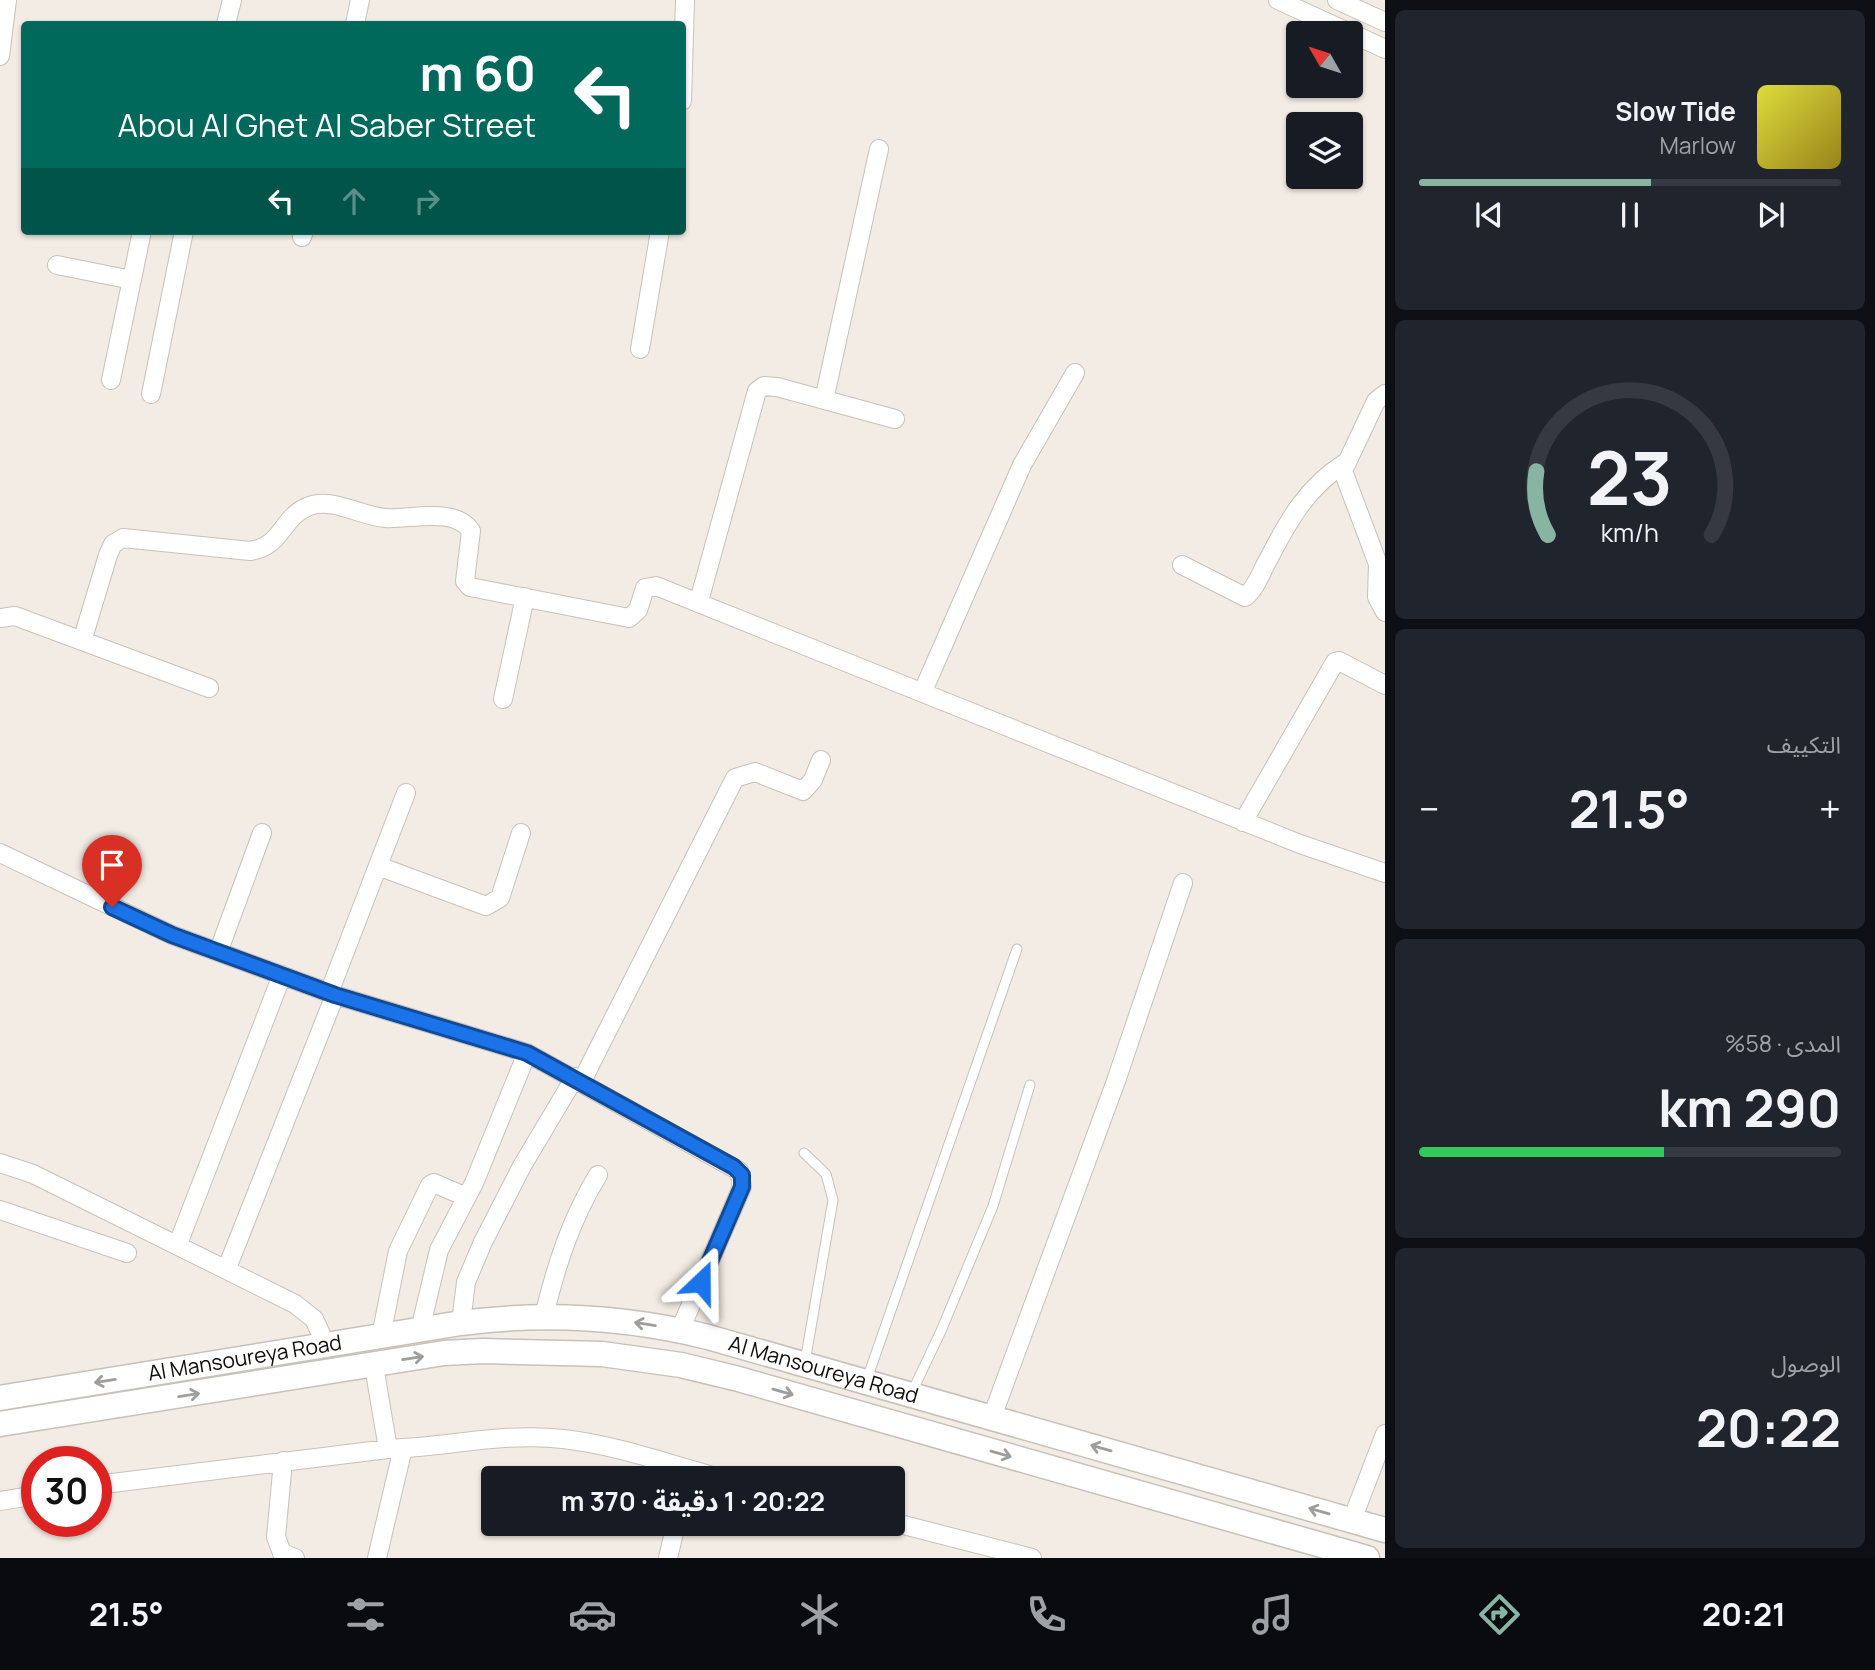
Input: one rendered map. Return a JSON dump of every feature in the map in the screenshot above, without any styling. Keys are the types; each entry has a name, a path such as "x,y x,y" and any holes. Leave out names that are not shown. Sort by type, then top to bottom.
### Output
{"main road":[{"name":"Al Mansoureya Road","path":"0,1398 461,1323 544,1316 625,1320 680,1330 744,1347 1352,1520 1383,1525"},
{"path":"735,1378 744,1347"},
{"name":"Al Mansoureya Road","path":"0,1424 375,1371 457,1352 562,1351 642,1358 735,1378 1367,1558"}],"street":[{"path":"0,56 7,0"},
{"path":"227,21 232,0"},
{"path":"356,21 360,0"},
{"path":"684,21 685,0"},
{"path":"1278,0 1324,21"},
{"path":"1337,0 1385,22"},
{"path":"1363,39 1385,49"},
{"path":"824,400 879,149"},
{"path":"110,380 141,235"},
{"path":"150,394 183,235"},
{"path":"640,349 659,235"},
{"path":"57,265 132,280"},
{"path":"923,691 1022,465 1074,373"},
{"path":"699,601 757,391 764,386 777,387 895,419"},
{"path":"1385,394 1376,401 1345,463 1345,478 1378,564 1377,597 1385,612"},
{"path":"1182,565 1245,597 1291,517 1311,489 1322,477 1345,463"},
{"path":"83,638 108,555 113,544 123,538 250,551 263,549 274,542 304,508 319,503 384,518 426,514 464,524 472,537 467,584 624,618 634,615 642,593 650,585 699,601 1243,821 1385,873"},
{"path":"503,699 525,597"},
{"path":"0,618 15,615 83,638 209,688"},
{"path":"1243,821 1335,663 1339,661 1385,685"},
{"path":"461,1323 466,1282 483,1242 578,1079 735,778 755,772 803,791 813,780 821,760"},
{"path":"227,1268 406,793"},
{"path":"219,950 262,833"},
{"path":"378,866 486,906 492,905 500,898 521,833"},
{"path":"0,853 157,929 332,994 527,1053 734,1167 742,1175 742,1187 680,1330"},
{"path":"992,1417 1112,1093 1183,883"},
{"path":"178,1244 282,975"},
{"path":"420,1330 439,1250 466,1197 527,1053"},
{"path":"0,1163 33,1174 227,1268 305,1310 314,1320 326,1345"},
{"path":"544,1316 556,1264 582,1200 598,1175"},
{"path":"381,1336 398,1251 430,1185 435,1183 466,1197"},
{"path":"0,1210 127,1253"},
{"path":"375,1371 383,1418 395,1448 377,1558"},
{"path":"1352,1520 1385,1434"},
{"path":"112,1483 395,1448 454,1446 511,1437 563,1439 660,1466"},
{"path":"284,1461 276,1537 286,1556"},
{"path":"0,1501 21,1498"},
{"path":"905,1525 1029,1557"},
{"path":"668,1558 673,1536"}],"lane":[{"path":"866,1381 1017,949"},
{"path":"911,1393 941,1331 993,1206 1030,1085"},
{"path":"804,1153 826,1174 833,1200 804,1364"}],"route":[{"path":"112,907 172,935 219,950 335,995 527,1053 552,1064 734,1167 742,1175 742,1187 701,1282"}]}
